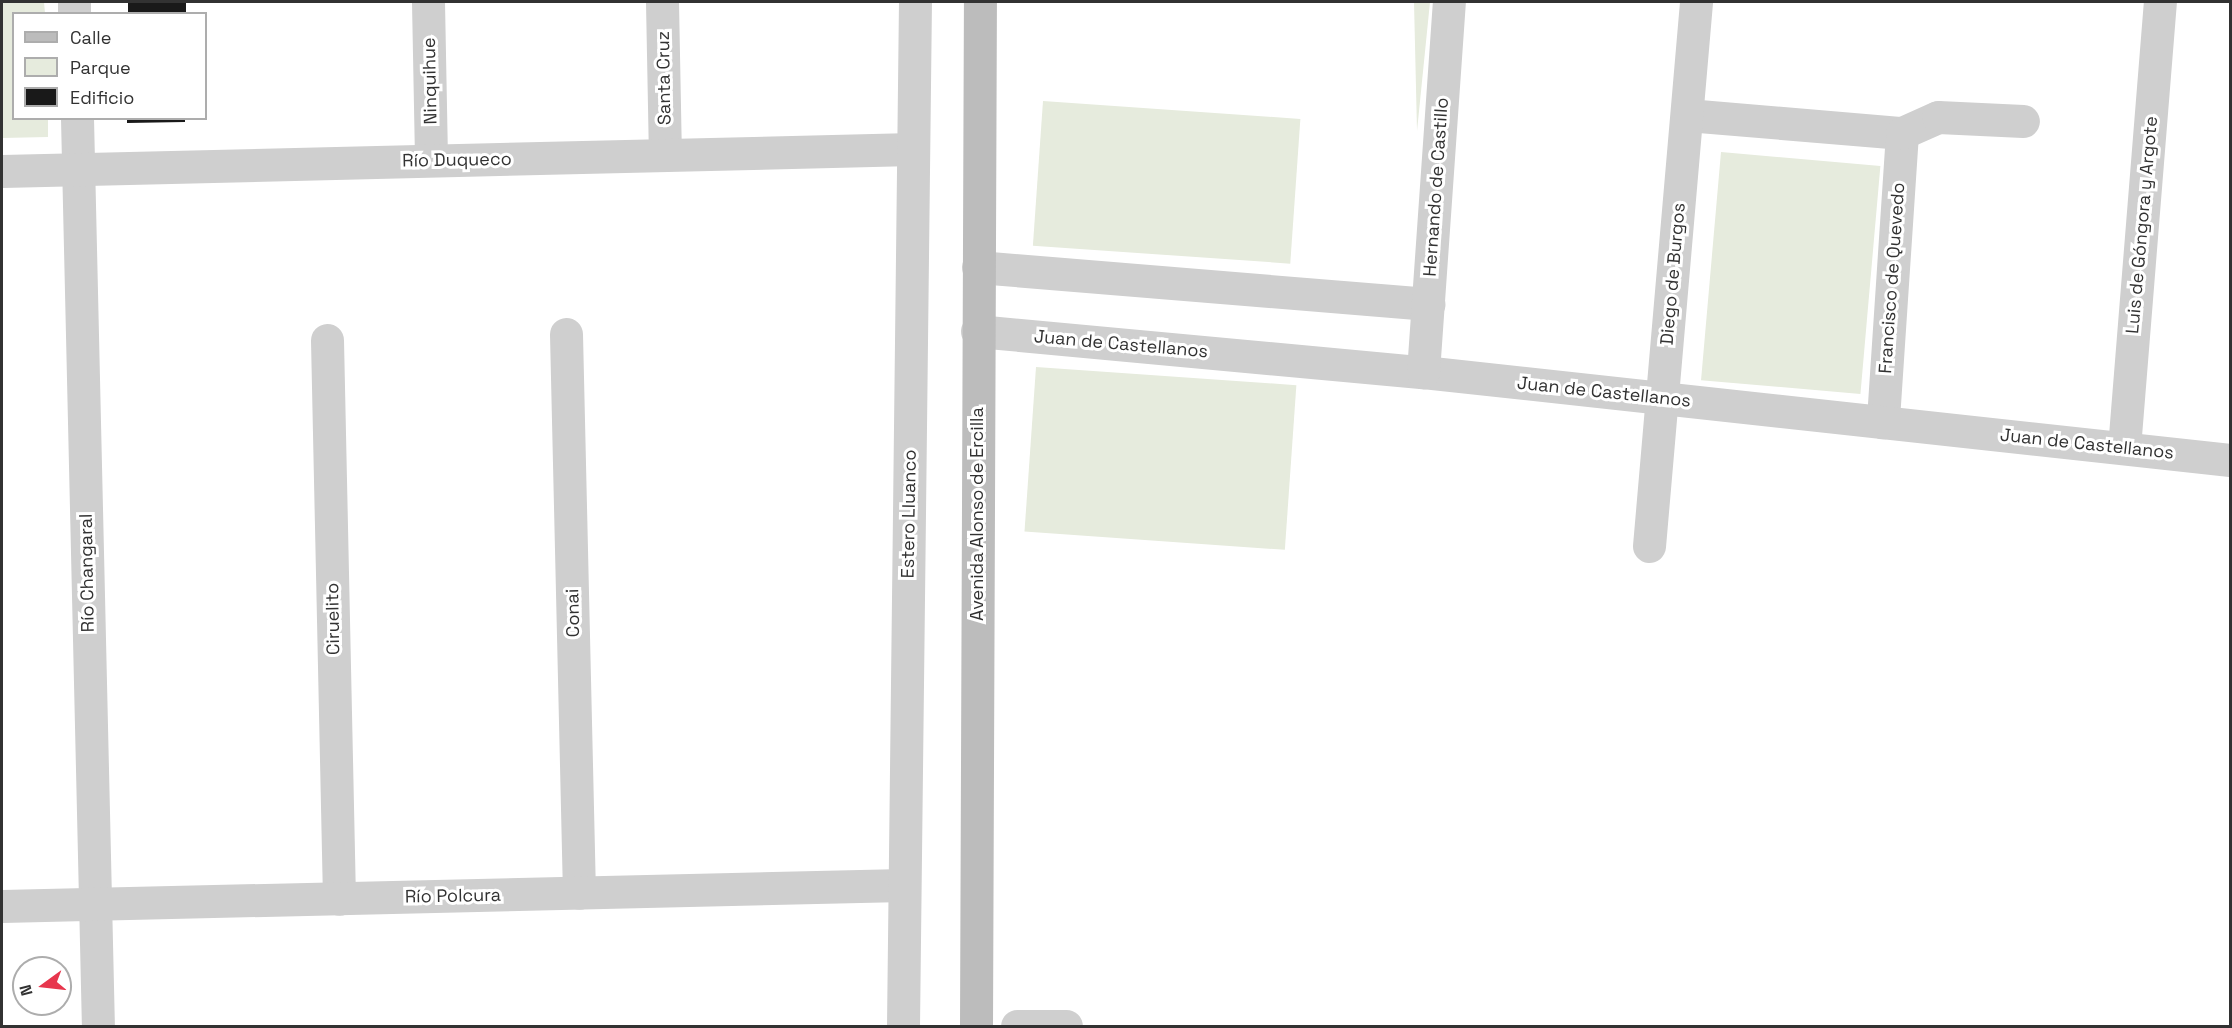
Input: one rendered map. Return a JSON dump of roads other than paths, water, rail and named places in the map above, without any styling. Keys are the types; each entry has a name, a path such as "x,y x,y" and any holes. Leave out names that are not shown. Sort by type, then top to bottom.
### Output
{"main road":[{"name":"Avenida Alonso de Ercilla","path":"976,1026 980,2"}],"street":[{"name":"Ninquihue","path":"428,2 432,160"},
{"name":"Santa Cruz","path":"663,2 665,155"},
{"name":"Estero Lluanco","path":"903,1026 915,2"},
{"name":"Hernando de Castillo","path":"1423,372 1449,2"},
{"name":"Diego de Burgos","path":"1649,546 1696,2"},
{"name":"Luis de Góngora y Argote","path":"2124,448 2160,2"},
{"path":"1687,115 1902,133 1938,117 2023,121"},
{"name":"Río Changaral","path":"77,120 98,1026"},
{"name":"Francisco de Quevedo","path":"1882,422 1902,133"},
{"name":"Río Duqueco","path":"2,171 913,149"},
{"path":"978,267 1428,304"},
{"name":"Juan de Castellanos","path":"978,331 1423,372 2230,460"},
{"name":"Conai","path":"566,334 579,893"},
{"name":"Ciruelito","path":"327,340 339,898"},
{"name":"Río Polcura","path":"2,906 904,885"},
{"path":"1017,1026 1066,1026"}]}
